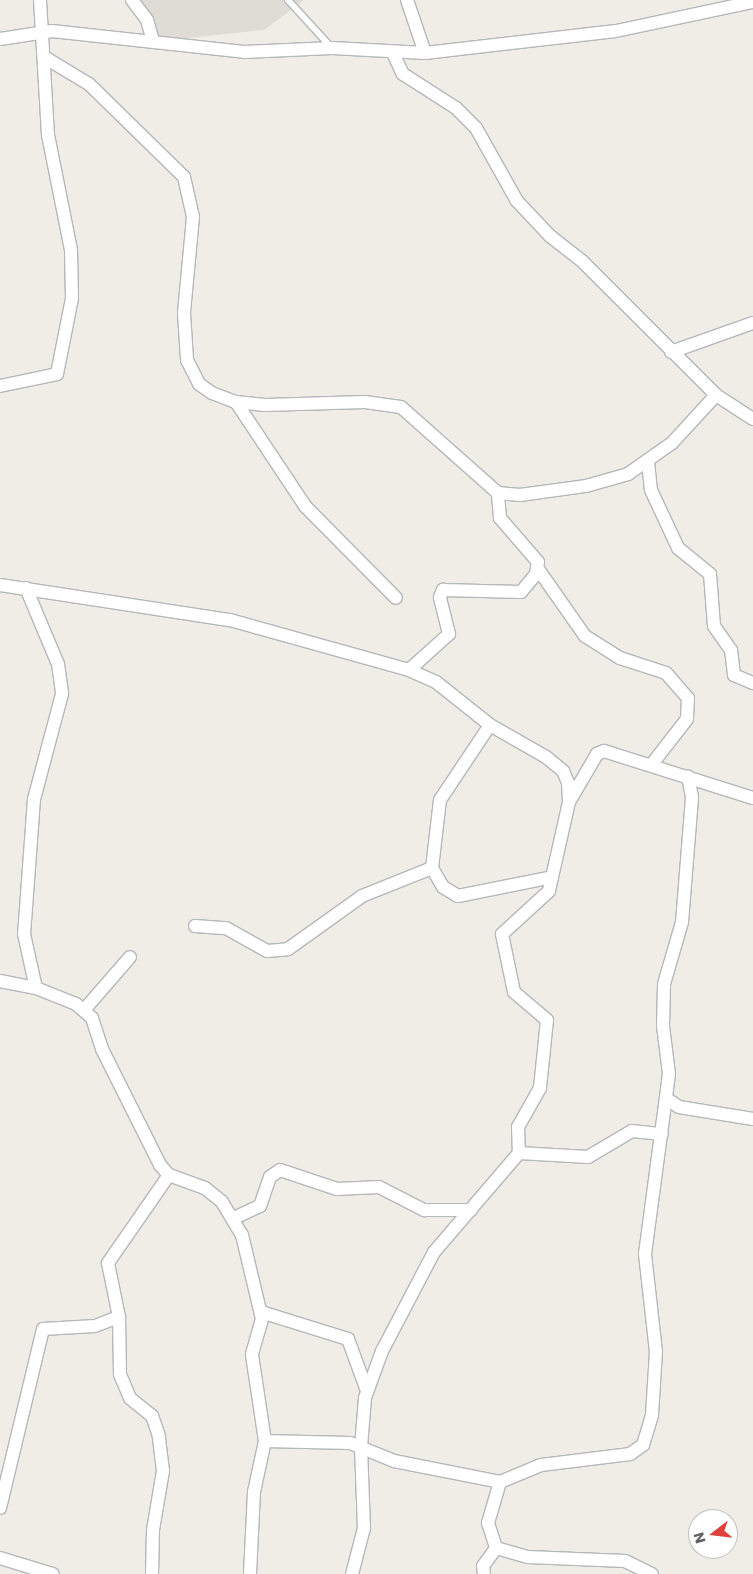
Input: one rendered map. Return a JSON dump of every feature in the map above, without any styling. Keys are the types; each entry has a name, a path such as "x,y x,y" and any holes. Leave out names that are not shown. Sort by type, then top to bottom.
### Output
{"street":[{"path":"0,386 57,374 72,298 71,250 48,135 44,57 39,31 40,0"},
{"path":"132,0 147,20 153,41"},
{"path":"407,0 426,53"},
{"path":"0,39 39,31 153,41 244,52 332,48 426,53 616,31 753,2"},
{"path":"393,52 403,74 456,108 476,128 517,201 716,395 753,419"},
{"path":"44,57 89,84 184,177 193,216 184,324 187,360 199,384 236,402 401,407 498,492 541,494 586,486 628,474 648,462 716,395"},
{"path":"671,352 753,323"},
{"path":"236,402 305,506 396,598"},
{"path":"648,462 651,490 678,548 710,574 714,626 732,653 733,672 753,683"},
{"path":"498,492 500,518 536,559 538,569 585,636 620,658 666,674 688,698 687,719 652,764"},
{"path":"409,670 449,634 440,596 443,590 521,592 538,569"},
{"path":"0,585 230,620 409,670 460,698 490,725 563,771 569,802"},
{"path":"26,588 58,664 62,694 34,800 24,934 36,988"},
{"path":"490,725 440,800 432,868 443,887 458,896 552,877"},
{"path":"352,1574 364,1528 361,1447 367,1391 388,1334 434,1252 519,1152 518,1127 540,1088 548,1029 544,1014 514,992 502,934 545,898 552,877 569,802 597,754 604,751 652,764 753,798"},
{"path":"265,1441 350,1443 434,1472 500,1482 541,1465 630,1454 643,1444 652,1415 656,1352 645,1254 666,1099 664,984 682,922 692,797 688,776"},
{"path":"195,926 226,928 267,951 288,949 374,889 432,868"},
{"path":"84,1010 130,957"},
{"path":"0,981 36,988 84,1010 92,1018 152,1152 169,1175 205,1188 234,1218 261,1312 261,1332 252,1355 265,1441 254,1492 250,1574"},
{"path":"666,1099 679,1107 753,1119"},
{"path":"519,1152 588,1157 632,1131 662,1134"},
{"path":"234,1218 260,1206 270,1177 280,1170 337,1189 379,1187 424,1210 471,1210"},
{"path":"152,1574 162,1454 155,1422 130,1398 120,1374 119,1318 108,1263 169,1175"},
{"path":"261,1312 348,1339 367,1391"},
{"path":"0,1508 43,1329 95,1326 119,1318"},
{"path":"496,1548 488,1523 500,1482"},
{"path":"484,1574 483,1566 496,1548"},
{"path":"496,1548 528,1557 625,1561 652,1574"},
{"path":"0,1558 53,1574"}],"lane":[{"path":"288,0 332,48"}],"shaded area":[{"path":"141,0 304,0 264,30 151,42"}]}
